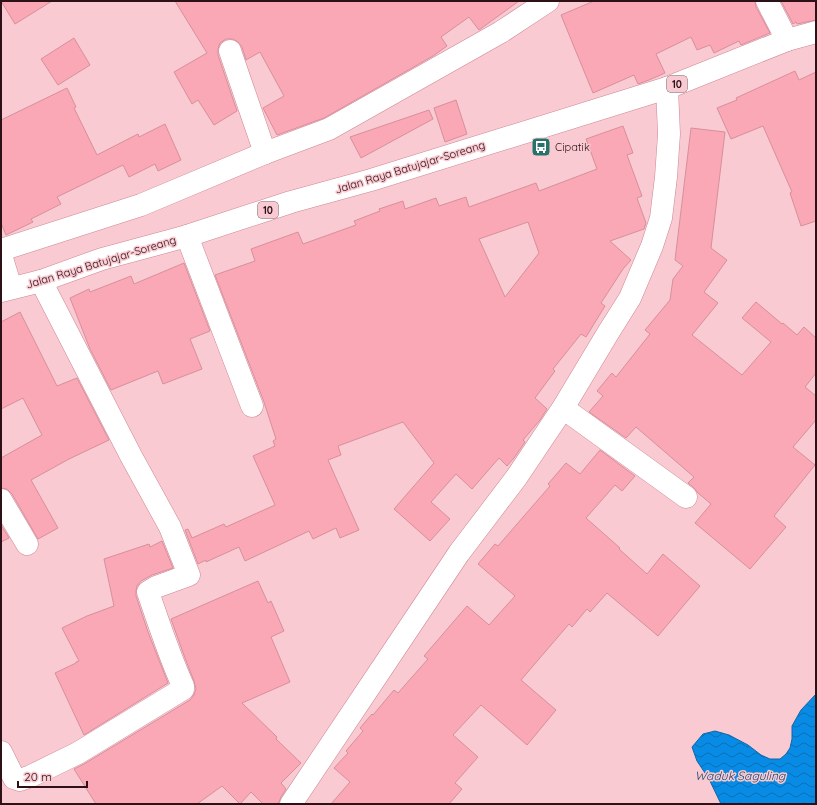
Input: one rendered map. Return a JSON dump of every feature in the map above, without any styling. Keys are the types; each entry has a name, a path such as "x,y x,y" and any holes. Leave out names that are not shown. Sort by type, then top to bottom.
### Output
{"main road":[{"path":"1,250 141,205 266,153 329,129 501,32 548,1"},
{"path":"767,1 787,40"},
{"name":"Jalan Raya Batujajar-Soreang","path":"6,286 41,281 102,259 187,236 291,202 371,180 667,88 787,40 816,32"},
{"path":"230,51 266,153"},
{"path":"291,804 459,553 516,478 563,408 630,298 652,246 661,218 669,134 667,88"},
{"path":"187,236 252,406"},
{"path":"1,255 6,286"},
{"path":"1,752 14,778 20,780 78,753 183,689 160,629 148,592 156,587 189,575 170,527 131,456 41,281"},
{"path":"563,408 686,497"},
{"path":"1,500 27,544"}],"water":[{"name":"Waduk Saguling","path":"816,694 816,804 721,804 709,779 697,761 692,747 703,734 715,731 729,735 748,745 761,755 770,759 780,759 790,748 792,726 801,710"}],"building":[{"path":"1,1 52,1 15,24"},
{"path":"175,1 519,1 479,30 469,17 441,37 447,46 433,56 324,118 277,135 263,108 284,96 260,52 246,60 242,47 233,39 226,39 220,43 218,55 237,111 214,125 198,100 192,104 174,72 207,53"},
{"path":"594,1 755,1 756,7 770,33 741,45 739,41 714,53 710,45 697,50 691,37 656,54 665,73 638,84 634,75 593,93 561,15"},
{"path":"781,1 816,1 816,20 797,24 796,22 793,24"},
{"path":"74,38 90,65 58,85 41,59"},
{"path":"795,71 799,80 816,72 816,221 801,226 790,193 792,192 763,126 731,139 717,108 737,100 736,98"},
{"path":"67,88 76,107 74,108 97,155 138,134 139,137 165,124 181,160 158,171 155,164 129,177 123,165 57,197 61,204 31,219 33,222 6,235 1,223 1,120"},
{"path":"456,100 467,134 445,142 434,108"},
{"path":"429,110 433,119 361,158 350,137"},
{"path":"623,126 633,153 627,155 642,196 637,198 646,223 644,229 610,241 631,260 623,269 601,303 605,306 586,337 581,334 553,369 555,371 535,398 547,409 523,440 525,442 507,466 499,458 472,489 456,474 431,502 450,519 430,541 394,509 434,463 403,422 338,446 341,455 328,460 359,530 340,538 336,528 313,539 309,531 245,561 239,547 206,562 206,560 198,564 185,530 188,529 192,538 224,524 226,527 275,505 253,456 275,446 273,441 276,439 264,402 215,275 255,261 251,249 298,232 303,244 356,225 354,221 380,211 379,209 403,201 405,209 436,198 439,206 466,197 469,207 536,183 539,191 597,169 586,139","holes":["528,222 539,253 505,297 479,239"]},
{"path":"691,128 725,132 711,248 727,260 704,292 718,303 692,335 742,375 771,342 742,318 756,302 797,335 804,327 816,338 816,373 805,387 816,396 816,420 793,447 815,465 774,516 786,527 750,569 695,523 711,504 688,483 694,477 636,427 626,438 589,412 603,396 597,391 612,373 616,377 650,334 645,330 670,300 673,279 683,266 675,260"},
{"path":"184,263 210,331 190,339 202,369 163,384 158,371 111,390 90,349 70,298 89,289 90,292 131,276 134,284"},
{"path":"20,312 57,386 77,378 109,440 69,459 31,480 58,528 38,539 12,494 7,489 1,488 1,458 42,435 23,398 1,409 1,322"},
{"path":"600,450 635,476 622,491 615,485 586,518 647,574 663,554 700,586 658,636 607,593 590,612 587,609 572,627 569,624 521,680 556,710 527,745 481,705 453,735 478,757 455,783 462,789 449,804 331,804 350,782 334,768 348,753 346,751 363,731 360,728 394,690 398,693 428,659 424,656 467,606 489,625 515,596 478,564 495,544 498,546 550,486 548,484 566,463 580,474"},
{"path":"1,525 9,538 1,542"},
{"path":"162,541 173,568 152,575 141,581 137,586 136,596 168,683 84,735 55,673 79,661 62,628 87,616 114,606 104,559 149,544 150,547"},
{"path":"258,581 268,603 271,601 284,631 271,637 290,682 242,703 301,763 281,783 286,789 279,802 277,804 263,804 251,792 240,804 222,786 197,804 96,804 74,769 190,700 194,695 196,689 194,681 171,619"}],"place":[{"name":"Cipatik","path":"541,147"}]}
